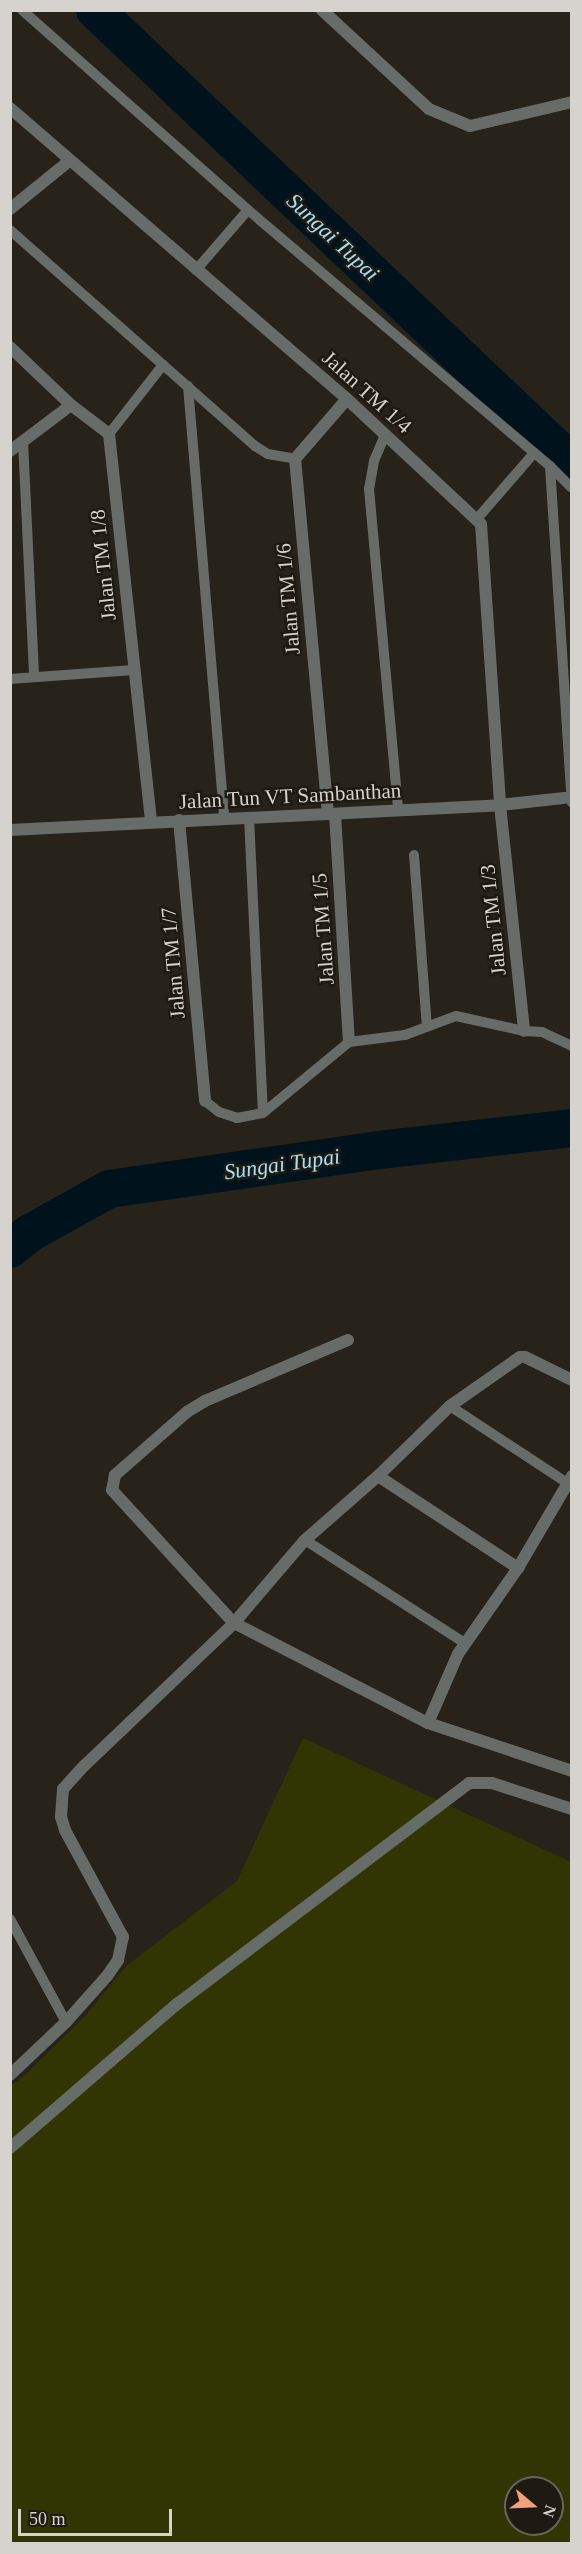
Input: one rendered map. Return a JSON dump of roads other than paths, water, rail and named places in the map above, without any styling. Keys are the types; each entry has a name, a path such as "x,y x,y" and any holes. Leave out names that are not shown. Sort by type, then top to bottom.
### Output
{"street":[{"path":"322,10 429,110 470,126 572,102"},
{"name":"Jalan TM 1/4","path":"10,108 347,399 476,520"},
{"path":"10,209 69,161"},
{"path":"10,347 71,405 108,434"},
{"path":"295,459 347,399"},
{"path":"10,451 71,405"},
{"name":"Jalan TM 1/8","path":"108,434 151,822"},
{"name":"Jalan TM 1/6","path":"295,459 331,814"},
{"path":"476,520 481,524 500,805"},
{"name":"Jalan Tun VT Sambanthan","path":"10,830 500,805 571,797"},
{"name":"Jalan TM 1/3","path":"500,805 524,1031"},
{"name":"Jalan TM 1/5","path":"331,814 349,1042"},
{"name":"Jalan TM 1/7","path":"179,820 205,1101"},
{"path":"348,1340 205,1401 188,1412 115,1476 112,1490 234,1623 428,1723 572,1771"},
{"path":"10,2074 66,2022 118,1960 123,1937 65,1830 61,1816 63,1789 84,1766 234,1623 304,1540 378,1476 450,1406 520,1357 525,1357 572,1380"},
{"path":"378,1476 518,1568"},
{"path":"428,1723 465,1643 518,1568 569,1479"},
{"path":"10,2148 177,2004 469,1783 492,1783 572,1809"}],"lane":[{"path":"22,10 248,210 550,466 572,488"},
{"path":"196,270 248,210"},
{"path":"10,230 255,446 268,454 295,459"},
{"path":"108,434 163,365"},
{"path":"188,386 224,819"},
{"path":"385,435 374,461 369,489 398,810"},
{"path":"23,441 33,677"},
{"path":"476,520 534,453"},
{"path":"550,466 572,802"},
{"path":"10,679 134,670"},
{"path":"249,817 263,1113"},
{"path":"414,855 427,1027"},
{"path":"205,1101 219,1112 237,1118 263,1113 349,1042 405,1035 456,1016 524,1031 542,1032 572,1046"},
{"path":"450,1406 569,1479"},
{"path":"304,1540 465,1643"},
{"path":"10,1919 66,2022"}],"waterway":[{"name":"Sungai Tupai","path":"95,10 572,463"},
{"name":"Sungai Tupai","path":"10,1249 30,1233 109,1189 379,1150 572,1128"}]}
